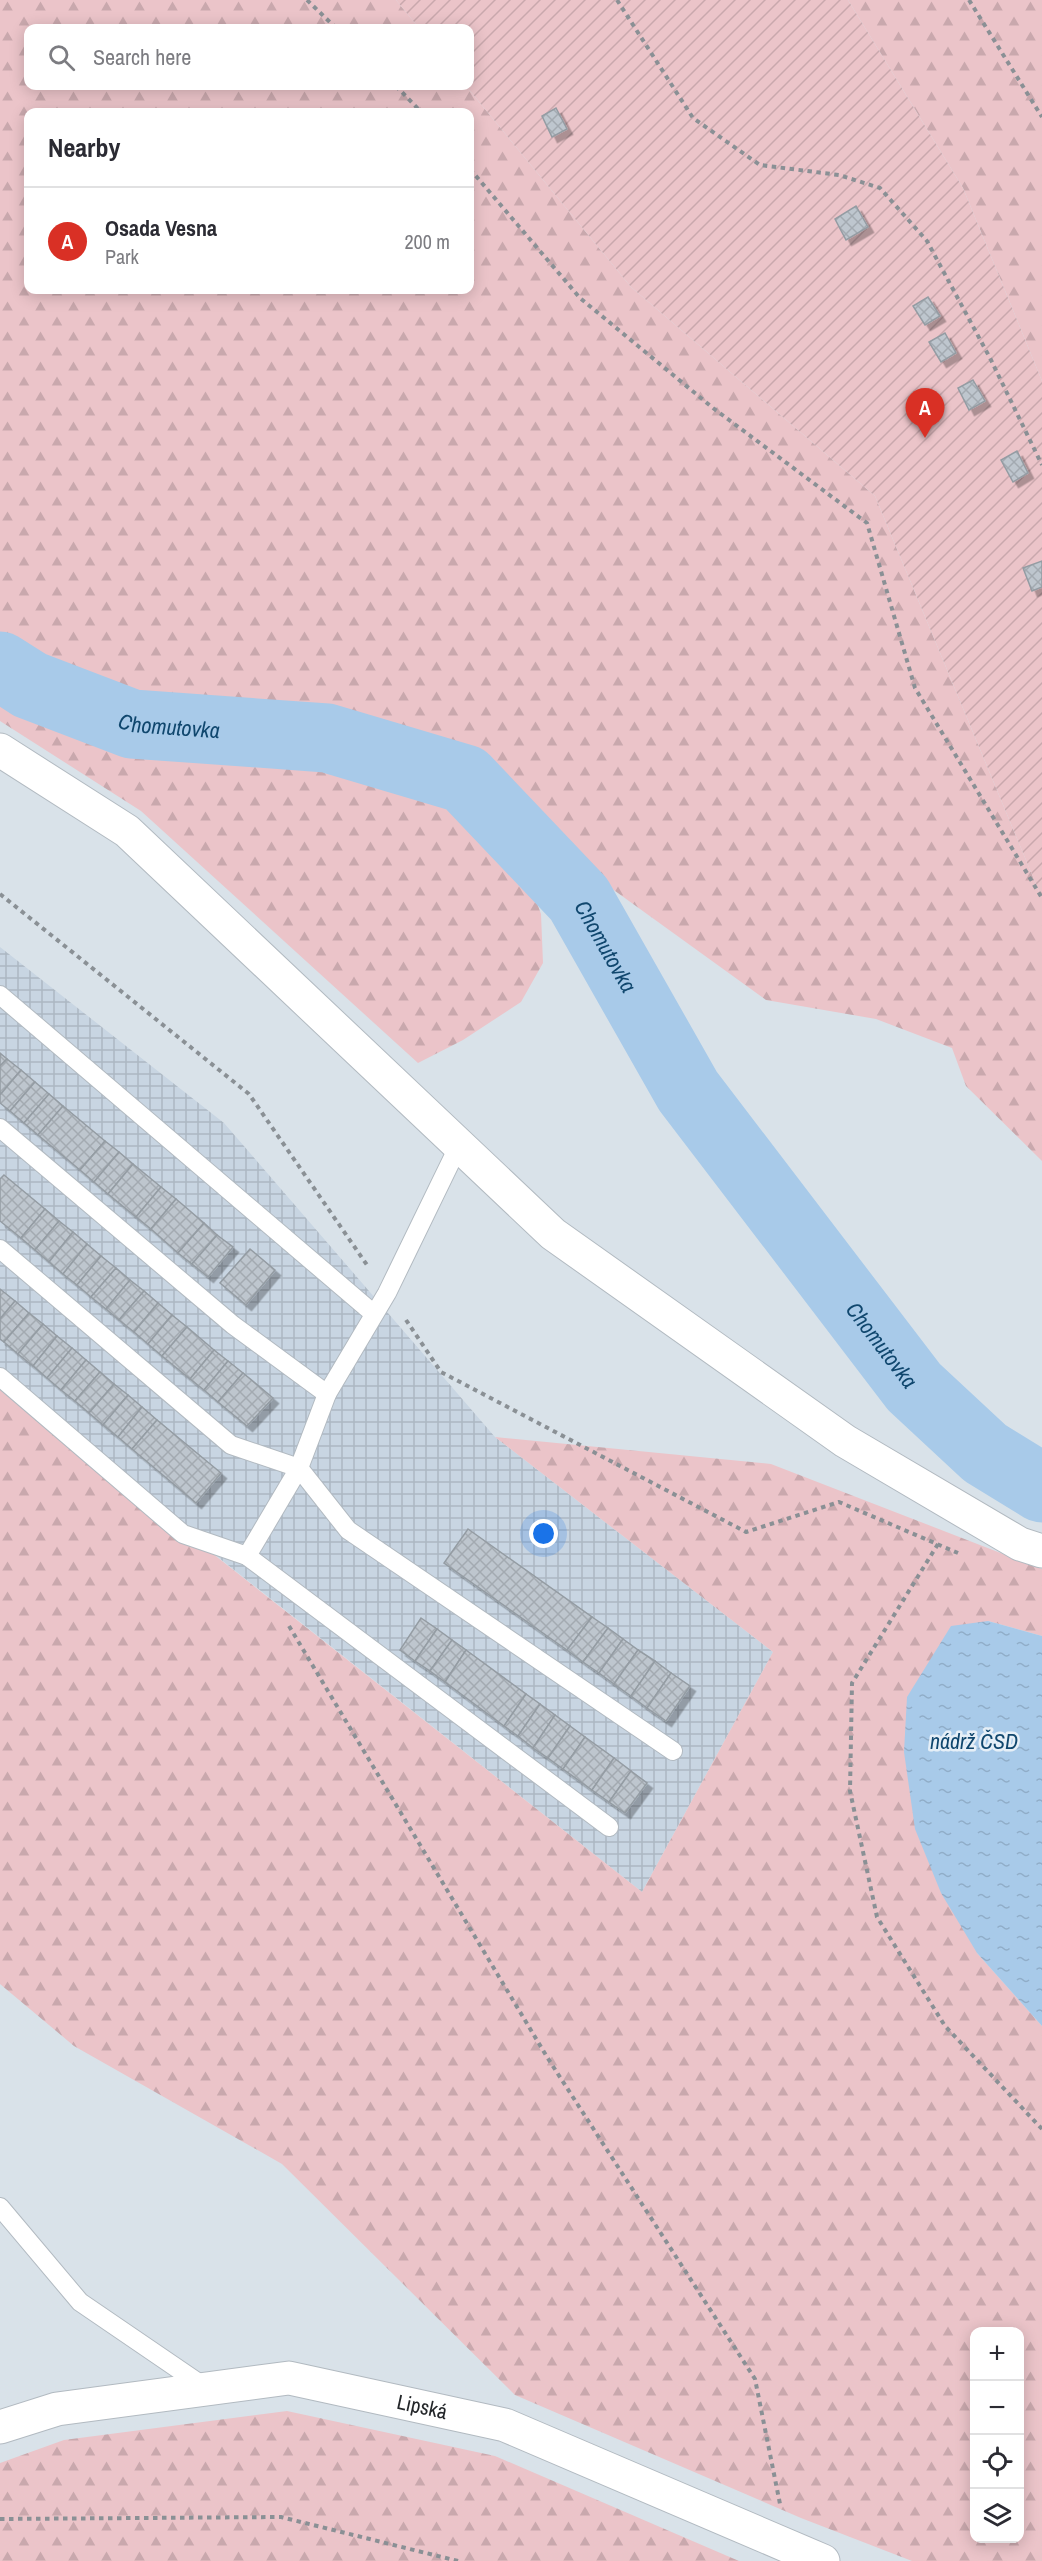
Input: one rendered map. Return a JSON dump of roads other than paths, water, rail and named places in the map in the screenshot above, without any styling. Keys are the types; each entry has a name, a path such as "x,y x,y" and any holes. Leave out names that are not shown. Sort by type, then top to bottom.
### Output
{"street":[{"path":"0,750 127,831 553,1234 845,1441 1020,1544 1042,1551"},
{"name":"Lipská","path":"0,2427 57,2409 289,2378 505,2426 823,2561"}],"lane":[{"path":"0,995 374,1314"},
{"path":"0,1128 233,1325 327,1394"},
{"path":"247,1556 299,1468 327,1394 387,1293 459,1145"},
{"path":"0,1249 231,1445 299,1468 348,1530 673,1751"},
{"path":"0,1377 183,1534 247,1556 609,1827"},
{"path":"0,2207 80,2302 207,2390"}],"water":[{"name":"nádrž ČSD","path":"988,1621 1042,1636 1042,2026 977,1953 941,1893 915,1829 904,1752 907,1697 951,1626"}],"waterway":[{"name":"Chomutovka","path":"0,666 30,685 132,724 327,738 465,779 579,899 688,1091 914,1387 985,1453 1042,1488"}],"place":[{"name":"Osada Vesna","path":"925,438"}]}
